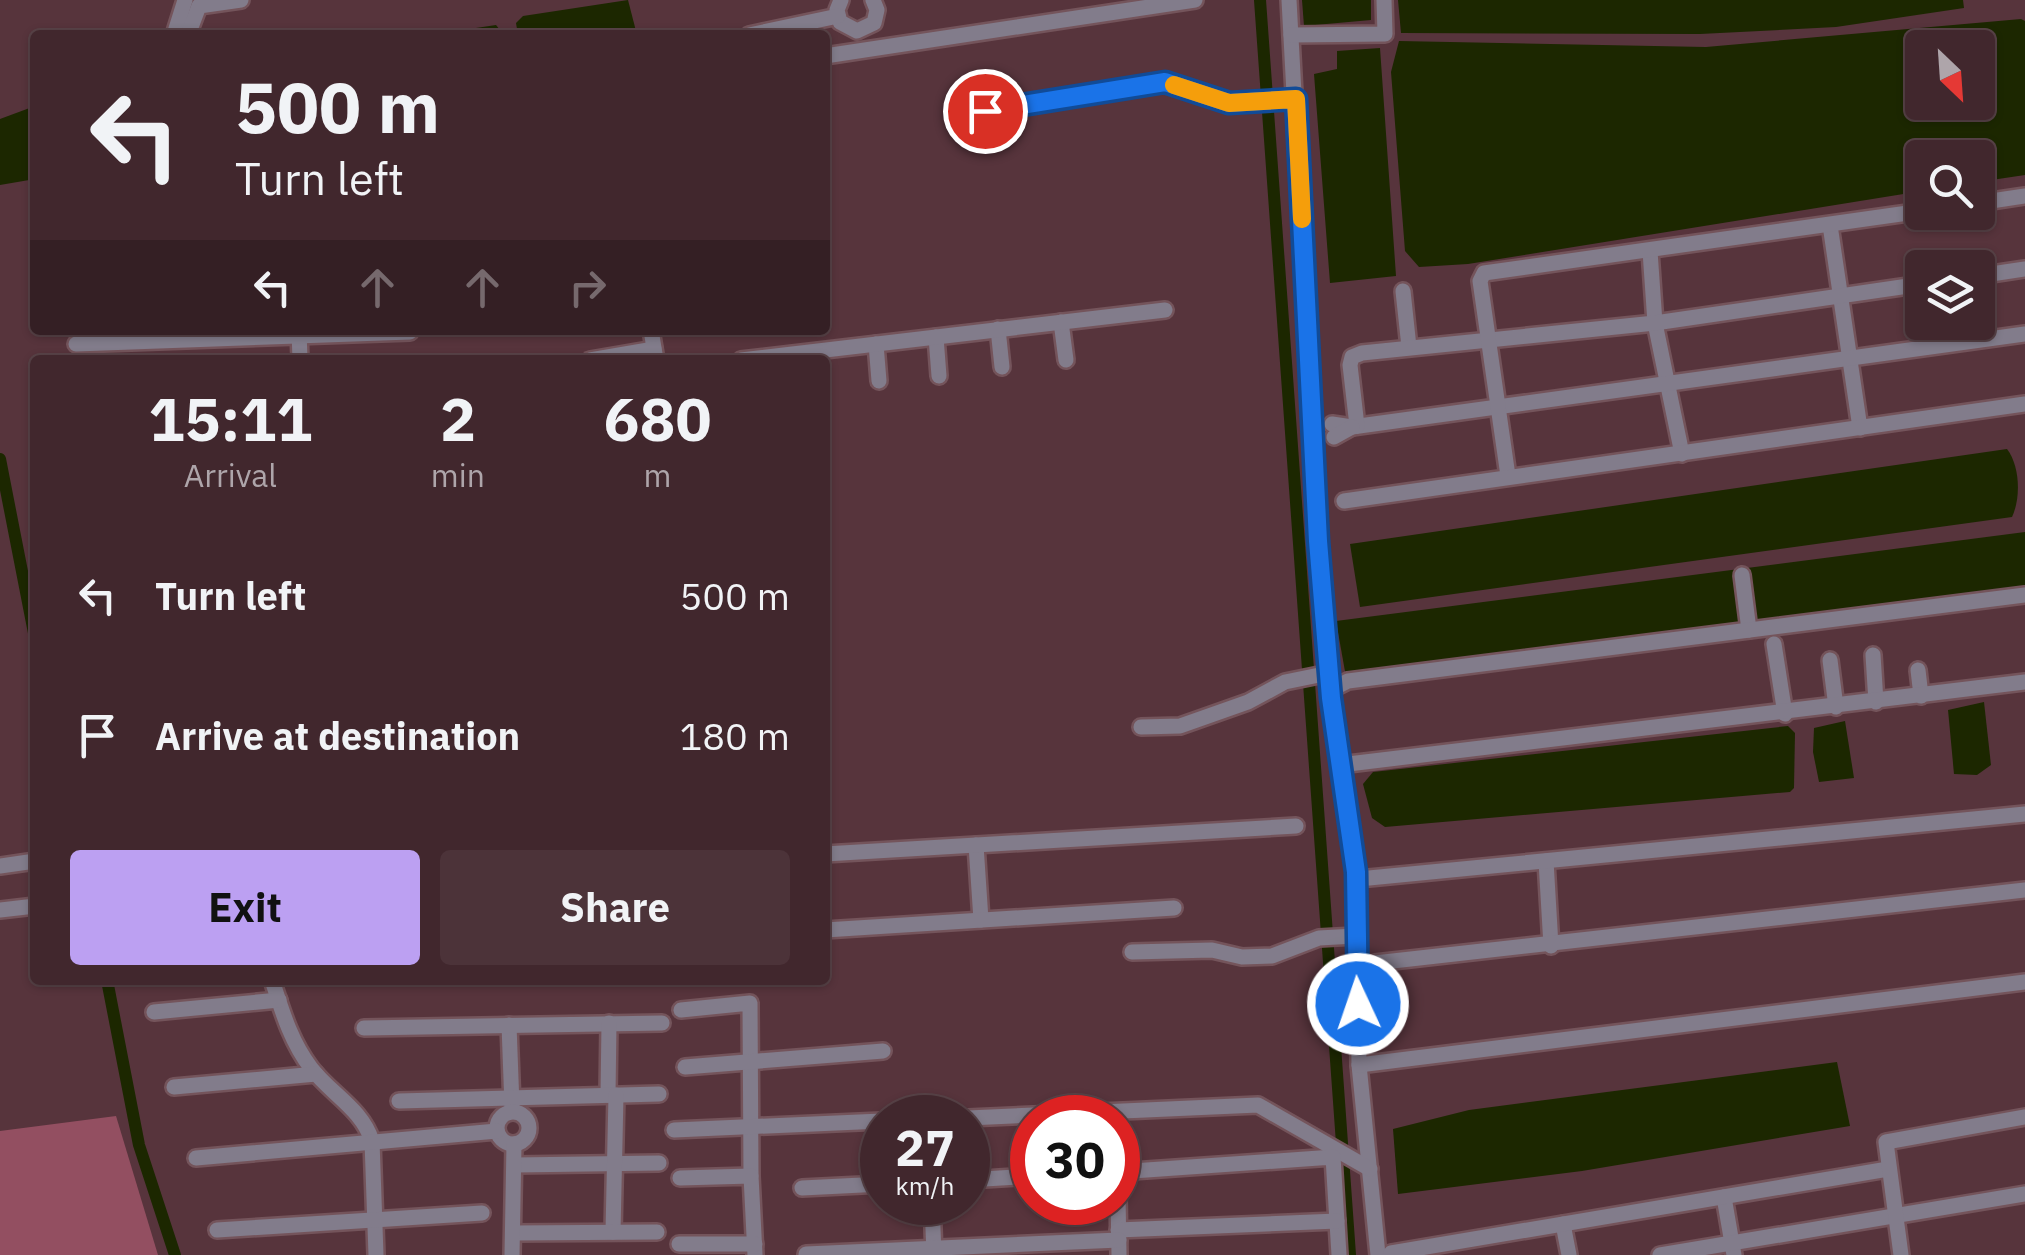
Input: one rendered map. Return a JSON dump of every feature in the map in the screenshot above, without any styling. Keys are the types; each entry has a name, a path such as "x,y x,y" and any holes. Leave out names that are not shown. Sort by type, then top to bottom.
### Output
{"street":[{"path":"176,30 185,0"},
{"path":"190,30 200,6 240,0"},
{"path":"766,30 840,8 845,27 863,30 876,17 873,0"},
{"path":"830,55 1195,0"},
{"path":"1289,0 1292,99 1323,431 1315,675 1330,690 1356,872 1342,936 1370,1169 1385,1254 1888,1170"},
{"path":"1291,35 1385,34 1384,0"},
{"path":"985,111 1165,82 1229,103 1292,99"},
{"path":"1995,200 2025,196"},
{"path":"1508,476 1495,408 1480,281 1484,273 1905,214"},
{"path":"1830,225 1837,296 1860,428"},
{"path":"1650,251 1656,323 1682,454"},
{"path":"1995,273 2025,269"},
{"path":"1354,427 1352,357 1487,337 1656,323 1905,286"},
{"path":"1403,291 1409,347"},
{"path":"819,355 876,344 1165,310"},
{"path":"1061,322 1066,360"},
{"path":"998,330 1002,367"},
{"path":"1323,431 2025,334"},
{"path":"76,344 258,335"},
{"path":"936,337 939,376"},
{"path":"876,344 880,382"},
{"path":"1344,501 2025,404"},
{"path":"1742,576 1750,630"},
{"path":"1330,690 1348,681 2025,595"},
{"path":"1774,644 1786,714"},
{"path":"1873,655 1876,702"},
{"path":"1830,660 1836,707"},
{"path":"1918,670 1921,696"},
{"path":"1142,726 1194,722 1315,675"},
{"path":"1340,766 2025,682"},
{"path":"1368,878 2025,814"},
{"path":"830,854 1296,826"},
{"path":"976,845 981,920"},
{"path":"1546,861 1552,946"},
{"path":"0,866 30,862"},
{"path":"0,878 17,866"},
{"path":"1375,963 2025,890"},
{"path":"0,910 30,907"},
{"path":"830,930 1174,908"},
{"path":"1132,952 1212,950 1242,957 1272,956 1342,936"},
{"path":"1359,1065 2025,982"},
{"path":"274,985 286,1025 316,1074 361,1116 372,1141 376,1255"},
{"path":"154,1012 279,1000"},
{"path":"679,1244 755,1250 750,1003 680,1010"},
{"path":"364,1028 662,1022"},
{"path":"609,1024 613,1232"},
{"path":"496,1130 512,1105 509,1025"},
{"path":"685,1067 882,1051"},
{"path":"174,1087 316,1074"},
{"path":"398,1100 512,1105 659,1094"},
{"path":"496,1130 500,1139 514,1144 525,1138 527,1121 512,1105"},
{"path":"990,1117 1258,1105 1370,1169"},
{"path":"1901,1255 1884,1146 1890,1139 2025,1120"},
{"path":"674,1130 860,1122"},
{"path":"196,1158 496,1130"},
{"path":"512,1255 514,1144"},
{"path":"1140,1171 1333,1158 1340,1255"},
{"path":"515,1165 659,1163"},
{"path":"680,1178 751,1176"},
{"path":"802,1188 860,1185"},
{"path":"1660,1255 1733,1249 2025,1194"},
{"path":"1724,1198 1733,1249"},
{"path":"217,1230 482,1212"},
{"path":"806,1254 1119,1242 1337,1221"},
{"path":"1563,1224 1568,1255"},
{"path":"933,1225 934,1251"},
{"path":"513,1233 658,1232"}],"shaded area":[{"path":"628,0 636,30 517,30 516,23 523,16"},
{"path":"1302,0 1371,0 1371,20 1304,26"},
{"path":"1398,0 1963,0 1964,8 1836,27 1700,34 1401,33"},
{"path":"2021,19 2025,21 2025,175 1995,179 1995,140 1905,140 1905,194 1468,264 1419,267 1405,251 1391,72 1399,41 1706,47"},
{"path":"496,25 500,30 462,30"},
{"path":"1380,48 1396,276 1330,283 1314,74 1337,69 1337,51"},
{"path":"30,108 30,180 0,185 0,119"},
{"path":"2007,449 2018,482 2012,517 1360,607 1350,544"},
{"path":"2025,532 2025,590 1346,677 1336,621"},
{"path":"1984,702 1991,765 1977,775 1954,774 1948,710"},
{"path":"1845,721 1854,778 1819,782 1813,752 1814,728"},
{"path":"1788,726 1795,733 1794,788 1790,792 1385,827 1372,818 1363,784 1373,772"},
{"path":"1837,1062 1850,1126 1582,1171 1398,1194 1393,1129 1469,1110"},
{"path":"116,1116 158,1255 0,1255 0,1131"}],"waterway":[{"path":"1260,0 1350,1255"},
{"path":"0,459 30,612"},
{"path":"108,985 139,1145 175,1255"}],"slow traffic":[{"path":"1174,85 1229,103 1296,99 1302,219"}],"route":[{"path":"985,111 1165,82 1229,103 1296,99 1318,541 1331,698 1356,872 1358,1004"}]}
